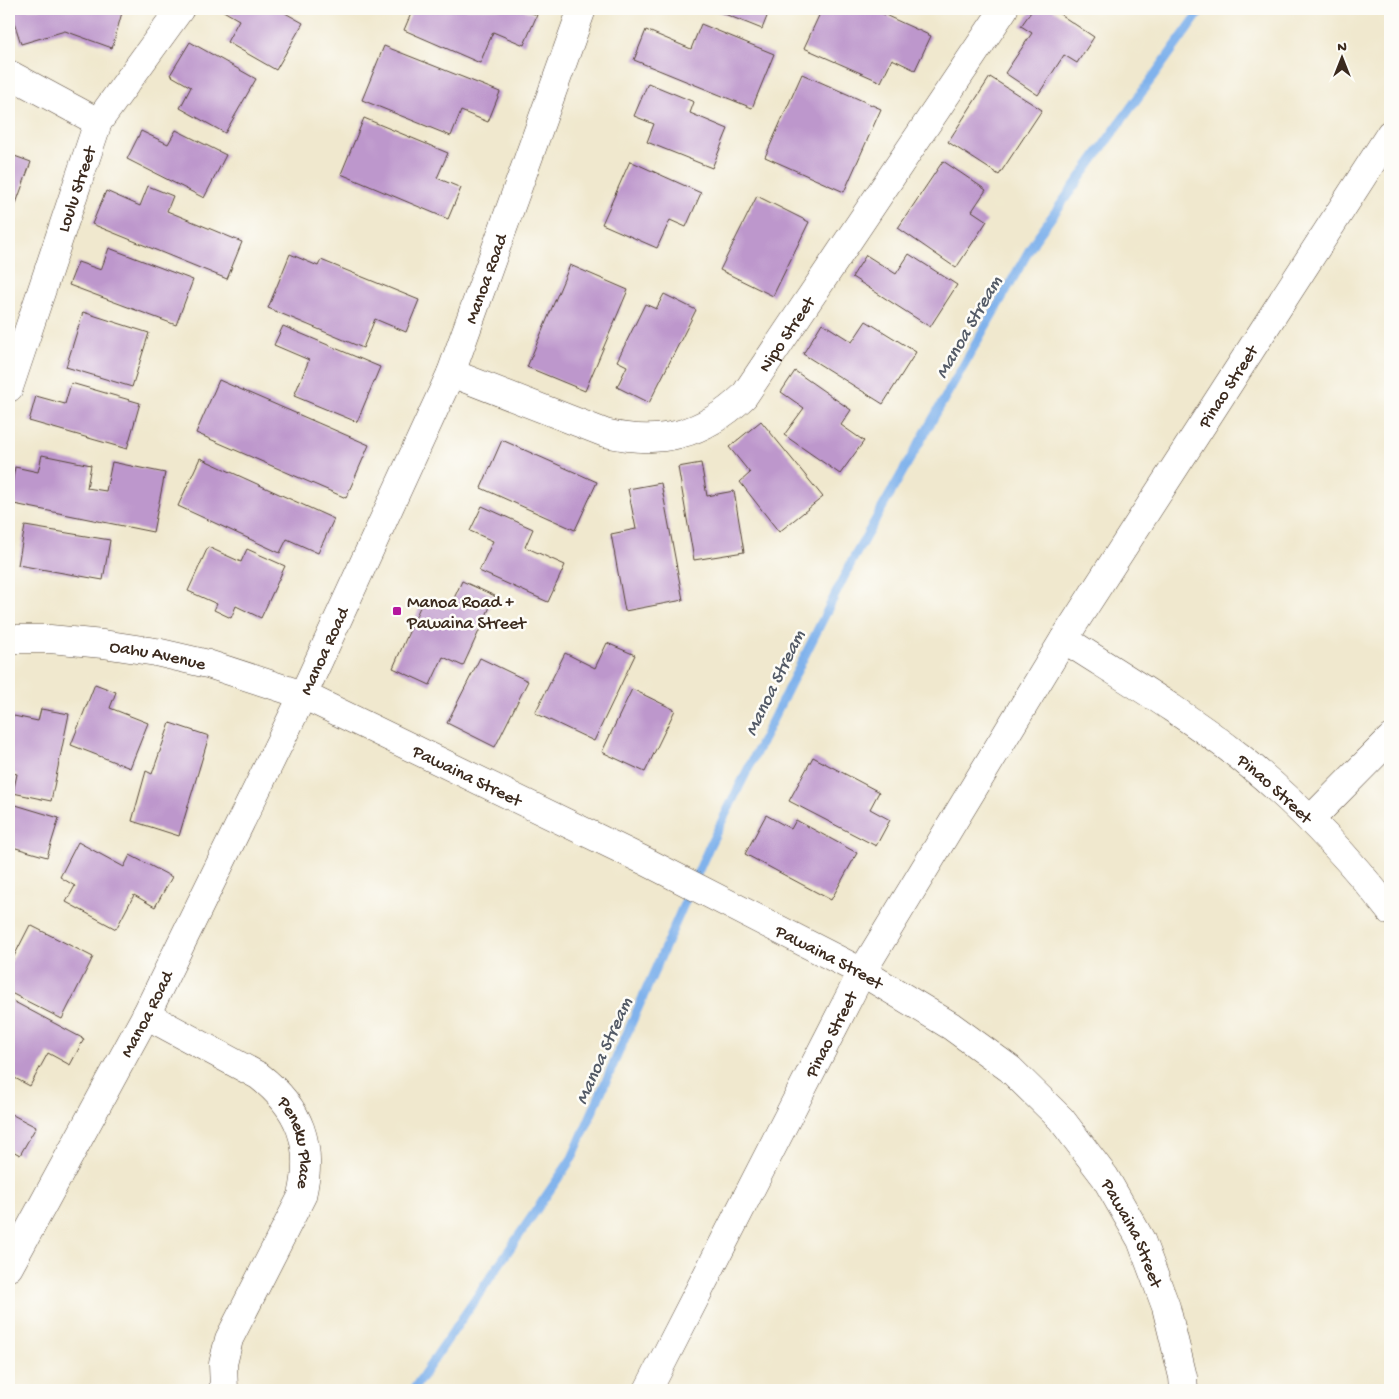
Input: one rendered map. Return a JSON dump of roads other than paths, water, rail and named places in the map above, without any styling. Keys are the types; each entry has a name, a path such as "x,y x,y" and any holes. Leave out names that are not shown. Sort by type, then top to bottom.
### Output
{"street":[{"name":"Loulu Street","path":"9,388 98,122 180,9"},
{"name":"Manoa Road","path":"9,1267 146,1015 303,695 451,373 582,9"},
{"name":"Nipo Street","path":"451,373 605,432 624,437 642,439 671,436 698,428 715,420 744,396 1004,9"},
{"path":"9,74 98,122"},
{"name":"Pinao Street","path":"648,1390 862,972 1064,638 1390,134"},
{"name":"Pinao Street","path":"1064,638 1194,723 1240,757 1310,820 1364,877 1390,911"},
{"name":"Oahu Avenue","path":"9,640 50,640 103,644 156,652 208,664 303,695"},
{"name":"Pawaina Street","path":"303,695 645,860 722,902 862,972 951,1026 1010,1069 1061,1120 1106,1177 1141,1240 1166,1307 1184,1390"},
{"path":"1310,820 1390,739"},
{"name":"Peneku Place","path":"146,1015 258,1076 272,1086 292,1110 300,1125 305,1142 306,1178 302,1196 230,1339 223,1364 224,1390"}],"waterway":[{"name":"Manoa Stream","path":"413,1390 572,1158 710,845 853,559 1035,240 1202,9"}],"place":[{"name":"Manoa Road + Pawaina Street","path":"397,611"}]}
